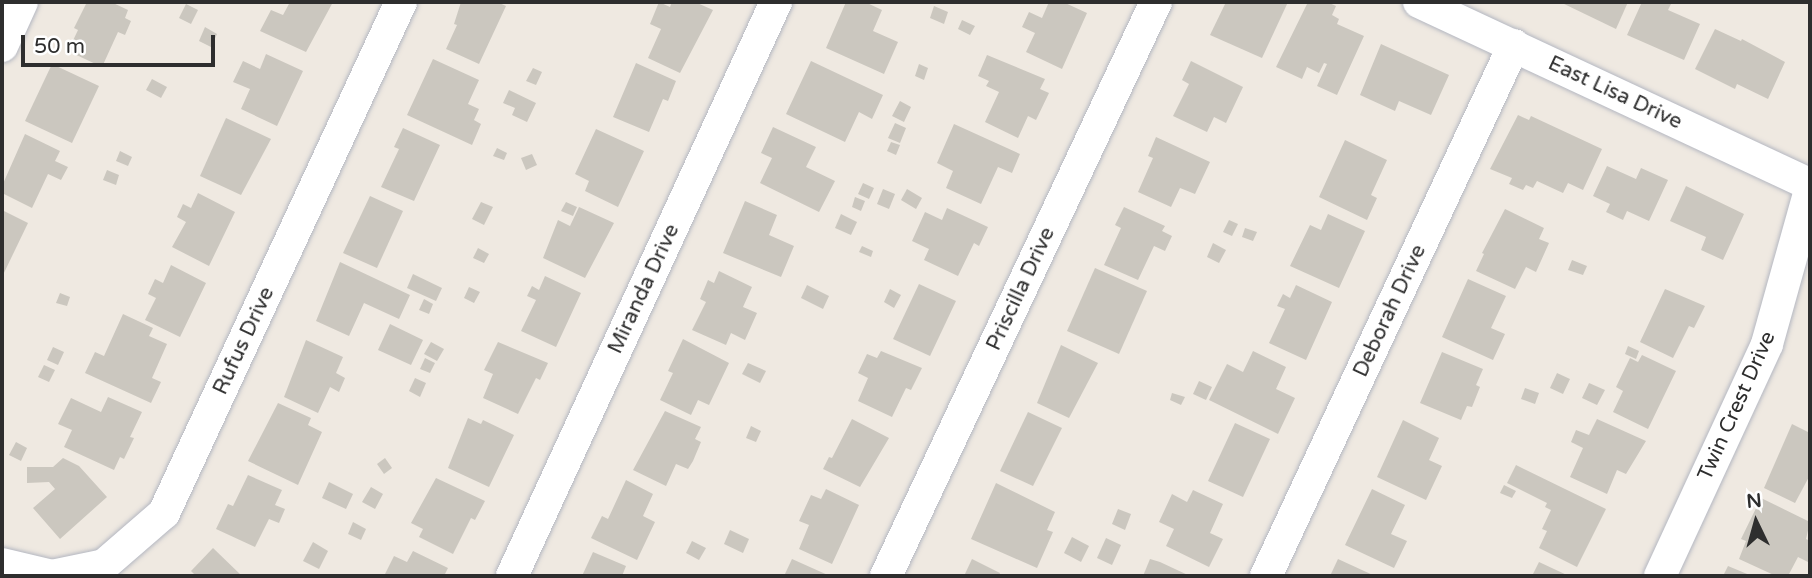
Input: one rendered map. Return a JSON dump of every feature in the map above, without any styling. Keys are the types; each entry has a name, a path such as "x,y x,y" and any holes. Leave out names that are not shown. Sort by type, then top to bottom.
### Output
{"street":[{"path":"2,46 22,2"},
{"name":"Rufus Drive","path":"2,564 52,576 104,565 164,513 401,2"},
{"name":"Miranda Drive","path":"512,576 776,2"},
{"name":"Priscilla Drive","path":"886,576 1156,2"},
{"name":"East Lisa Drive","path":"1419,2 1810,187"},
{"name":"Deborah Drive","path":"1266,576 1514,45"},
{"name":"Twin Crest Drive","path":"1660,576 1767,344 1810,187"}],"building":[{"path":"87,2 111,2 128,10 125,18 131,21 125,35 118,32 102,67 68,51 78,30 74,28"},
{"path":"290,2 333,2 306,52 260,31 271,10 283,15"},
{"path":"461,2 497,2 506,6 479,64 446,49 457,25 454,24"},
{"path":"659,2 670,7 672,2 695,2 713,10 680,73 648,58 661,29 650,24"},
{"path":"846,2 865,2 882,10 873,31 898,42 884,74 826,48"},
{"path":"1049,2 1063,2 1087,13 1062,69 1026,52 1035,33 1022,27 1029,12 1042,18"},
{"path":"1226,2 1288,2 1262,58 1210,35"},
{"path":"1308,2 1327,2 1336,6 1332,15 1339,19 1337,24 1364,36 1337,95 1317,86 1327,64 1324,63 1319,73 1307,67 1302,79 1276,67"},
{"path":"1560,2 1628,2 1616,29"},
{"path":"1642,2 1672,2 1668,10 1700,24 1684,60 1627,35"},
{"path":"186,4 198,10 191,24 179,18"},
{"path":"934,6 948,12 944,24 930,18"},
{"path":"962,20 975,26 970,35 958,29"},
{"path":"205,27 217,34 211,47 199,41"},
{"path":"1715,29 1741,41 1742,39 1785,62 1768,99 1737,84 1735,89 1695,69"},
{"path":"1381,44 1449,75 1431,115 1399,101 1395,111 1360,95"},
{"path":"266,54 303,71 277,126 241,109 250,89 233,82 243,61 260,69"},
{"path":"987,55 1045,79 1040,89 1049,93 1036,120 1028,116 1018,138 985,122 999,92 986,86 989,81 978,76"},
{"path":"433,59 479,80 468,104 479,109 474,120 481,124 472,145 407,115"},
{"path":"811,61 883,95 872,119 859,112 845,142 786,114"},
{"path":"1191,61 1243,87 1226,123 1214,117 1207,132 1173,116 1189,84 1182,80"},
{"path":"636,63 676,81 668,101 663,99 649,132 613,117"},
{"path":"52,64 99,86 72,143 25,121"},
{"path":"919,64 928,68 924,80 915,76"},
{"path":"533,68 542,72 536,85 526,81"},
{"path":"152,79 167,87 161,98 146,90"},
{"path":"509,90 536,103 527,122 512,115 515,108 503,103"},
{"path":"900,101 911,107 904,122 892,116"},
{"path":"1518,115 1529,120 1531,116 1602,149 1583,190 1568,183 1563,193 1537,181 1533,188 1526,185 1523,190 1509,184 1512,178 1490,169"},
{"path":"226,118 271,139 241,195 200,176"},
{"path":"895,123 906,128 900,143 888,138"},
{"path":"954,124 1020,154 1012,173 998,167 981,204 946,188 953,171 937,163"},
{"path":"773,127 816,147 806,167 835,181 819,212 760,183 772,158 761,153"},
{"path":"403,128 440,145 414,201 381,187 399,149 394,147"},
{"path":"596,129 644,151 618,207 585,191 589,181 575,174"},
{"path":"25,134 60,151 55,161 68,167 61,180 48,174 32,208 2,193 2,186"},
{"path":"1156,137 1210,162 1195,194 1180,188 1171,207 1138,192 1153,158 1148,156"},
{"path":"1345,140 1387,160 1371,195 1377,198 1367,220 1319,197"},
{"path":"891,142 900,145 896,155 887,151"},
{"path":"497,148 507,153 504,160 493,156"},
{"path":"120,151 132,157 128,166 116,161"},
{"path":"532,154 537,165 526,170 521,158"},
{"path":"1607,166 1636,179 1641,168 1668,180 1649,221 1627,211 1623,220 1606,212 1610,204 1593,196"},
{"path":"107,170 119,175 116,185 103,180"},
{"path":"863,183 874,188 869,199 858,194"},
{"path":"1686,186 1744,214 1723,260 1701,250 1706,237 1670,221"},
{"path":"883,189 895,194 889,209 877,204"},
{"path":"907,189 922,198 916,209 901,200"},
{"path":"198,193 235,212 209,266 172,247 186,222 177,217 183,204 191,208"},
{"path":"370,196 403,211 377,268 343,253"},
{"path":"855,197 865,201 861,211 852,207"},
{"path":"745,201 777,215 769,235 794,246 781,277 723,253"},
{"path":"481,202 493,207 484,225 472,219"},
{"path":"566,202 577,207 573,216 561,211"},
{"path":"579,207 614,223 585,278 543,258 558,220 570,226"},
{"path":"1124,207 1165,226 1162,231 1172,236 1165,251 1154,246 1138,280 1104,265 1121,228 1115,225"},
{"path":"947,208 988,227 979,246 974,243 958,276 924,260 929,249 912,241 925,212 942,220"},
{"path":"1505,209 1544,228 1539,239 1549,243 1536,272 1526,267 1515,289 1476,271 1484,254 1482,253"},
{"path":"2,210 28,223 2,277"},
{"path":"841,214 857,222 851,235 835,228"},
{"path":"1328,214 1365,231 1339,288 1290,266 1310,225 1321,230"},
{"path":"1229,220 1238,224 1232,236 1223,232"},
{"path":"1245,228 1257,232 1253,241 1242,237"},
{"path":"1213,243 1226,250 1219,263 1207,257"},
{"path":"862,246 873,251 871,257 859,252"},
{"path":"478,248 489,254 484,263 473,258"},
{"path":"1572,260 1587,266 1583,275 1568,270"},
{"path":"340,262 410,295 399,319 364,303 349,336 316,321"},
{"path":"171,265 206,283 180,337 145,320 156,298 148,294 155,279 163,283"},
{"path":"1095,268 1147,291 1119,354 1067,331"},
{"path":"719,271 752,287 743,307 757,313 745,340 731,333 726,345 692,330 706,302 700,299 708,280 714,283"},
{"path":"413,274 442,288 436,301 407,288"},
{"path":"545,276 581,293 556,347 521,331 536,300 527,296 532,286 539,290"},
{"path":"1468,279 1506,296 1491,328 1505,334 1493,360 1442,337"},
{"path":"919,284 956,301 930,356 893,339"},
{"path":"807,285 829,296 823,309 801,298"},
{"path":"1296,285 1332,302 1306,360 1269,343 1285,309 1277,306 1283,294 1290,298"},
{"path":"469,287 480,292 474,303 464,298"},
{"path":"890,289 901,295 894,308 884,302"},
{"path":"1665,289 1705,306 1694,328 1689,326 1673,358 1640,342"},
{"path":"60,293 70,297 67,306 56,303"},
{"path":"424,299 433,304 429,314 419,310"},
{"path":"123,314 153,328 149,336 167,344 152,378 161,382 151,403 85,373 95,352 104,356"},
{"path":"390,324 423,340 411,365 378,350"},
{"path":"683,339 729,363 709,405 698,400 691,415 660,400 673,373 668,371"},
{"path":"306,340 343,357 336,373 345,378 339,392 330,387 318,413 284,397"},
{"path":"431,342 444,349 437,361 424,354"},
{"path":"498,342 548,363 540,380 536,378 518,414 483,398 493,374 484,370"},
{"path":"1061,345 1098,363 1069,418 1037,403"},
{"path":"1628,346 1639,351 1636,359 1625,354"},
{"path":"53,347 64,352 58,365 47,360"},
{"path":"881,351 922,368 911,390 906,388 892,417 858,401 868,378 858,373 867,354 877,358"},
{"path":"1253,351 1286,367 1276,389 1295,398 1278,434 1209,400 1227,364 1243,372"},
{"path":"1442,352 1483,369 1476,385 1480,387 1472,407 1467,406 1461,420 1420,403"},
{"path":"1642,355 1676,371 1648,429 1613,412 1623,391 1616,387 1630,358 1638,362"},
{"path":"425,358 435,363 430,373 420,369"},
{"path":"748,363 766,371 760,383 742,374"},
{"path":"44,365 55,370 49,382 38,377"},
{"path":"1557,373 1570,379 1563,394 1550,388"},
{"path":"415,378 426,383 420,397 409,391"},
{"path":"1199,381 1212,387 1206,400 1193,394"},
{"path":"1589,383 1605,390 1597,405 1582,398"},
{"path":"1525,388 1539,393 1535,404 1521,399"},
{"path":"1172,393 1185,397 1181,405 1170,400"},
{"path":"108,397 142,412 130,437 134,438 124,459 120,457 114,470 64,447 72,430 58,424 71,398 101,412"},
{"path":"278,403 311,418 308,425 322,432 298,485 248,461"},
{"path":"665,411 701,427 695,439 701,442 693,461 688,469 676,464 666,486 633,470"},
{"path":"1028,412 1062,428 1033,486 1000,471"},
{"path":"468,418 481,424 483,420 514,435 489,487 448,468"},
{"path":"852,419 889,438 860,487 823,469 829,457 832,458"},
{"path":"1597,419 1646,441 1626,474 1617,470 1607,494 1570,477 1583,448 1571,442 1576,430 1589,435"},
{"path":"1403,420 1439,438 1429,460 1442,466 1426,500 1377,477"},
{"path":"1235,423 1270,439 1243,497 1208,481"},
{"path":"1792,424 1810,433 1810,475 1795,503 1764,488"},
{"path":"751,426 761,431 756,442 746,438"},
{"path":"16,442 27,448 21,461 9,455"},
{"path":"63,458 79,466 107,497 60,539 33,508 55,489 49,482 27,483 27,467 53,467"},
{"path":"385,458 392,468 384,474 377,464"},
{"path":"1516,465 1606,509 1577,567 1539,548 1547,531 1542,529 1551,510 1545,507 1547,503 1507,483"},
{"path":"248,475 282,490 275,505 285,509 279,523 269,519 255,547 216,529 228,504 233,506"},
{"path":"436,478 485,501 475,520 471,518 453,554 419,537 423,529 411,523"},
{"path":"626,480 653,494 643,516 655,522 637,560 591,538 602,516 608,519"},
{"path":"329,482 353,494 346,509 322,498"},
{"path":"996,483 1055,512 1047,530 1053,532 1037,568 971,539"},
{"path":"1504,485 1516,491 1512,498 1500,493"},
{"path":"371,487 383,494 375,509 362,502"},
{"path":"826,489 859,505 832,564 799,549 809,525 799,521 811,495 821,499"},
{"path":"1372,489 1405,505 1391,534 1407,541 1394,568 1345,545"},
{"path":"1193,490 1223,504 1210,533 1223,539 1209,567 1166,546 1174,529 1159,522 1172,494 1187,502"},
{"path":"1761,498 1810,522 1806,539 1810,541 1808,562 1798,557 1788,576 1776,576 1739,559 1746,541 1741,539"},
{"path":"1118,509 1131,514 1125,530 1112,524"},
{"path":"353,522 366,529 361,540 348,534"},
{"path":"730,530 749,539 743,553 724,544"},
{"path":"1072,537 1089,546 1081,562 1064,553"},
{"path":"1106,538 1121,545 1112,565 1097,558"},
{"path":"692,541 706,548 699,560 686,553"},
{"path":"313,542 328,551 319,569 303,561"},
{"path":"213,548 242,576 196,576 191,571"},
{"path":"413,551 448,568 444,576 384,576 394,556 407,562"},
{"path":"593,552 626,566 622,576 582,576"},
{"path":"792,559 830,576 784,576"},
{"path":"972,559 1000,573 999,576 964,576"},
{"path":"1150,559 1160,562 1190,576 1143,576"},
{"path":"1338,559 1375,576 1330,576"},
{"path":"1539,562 1569,576 1532,576"},
{"path":"1728,566 1752,576 1723,576"}]}
